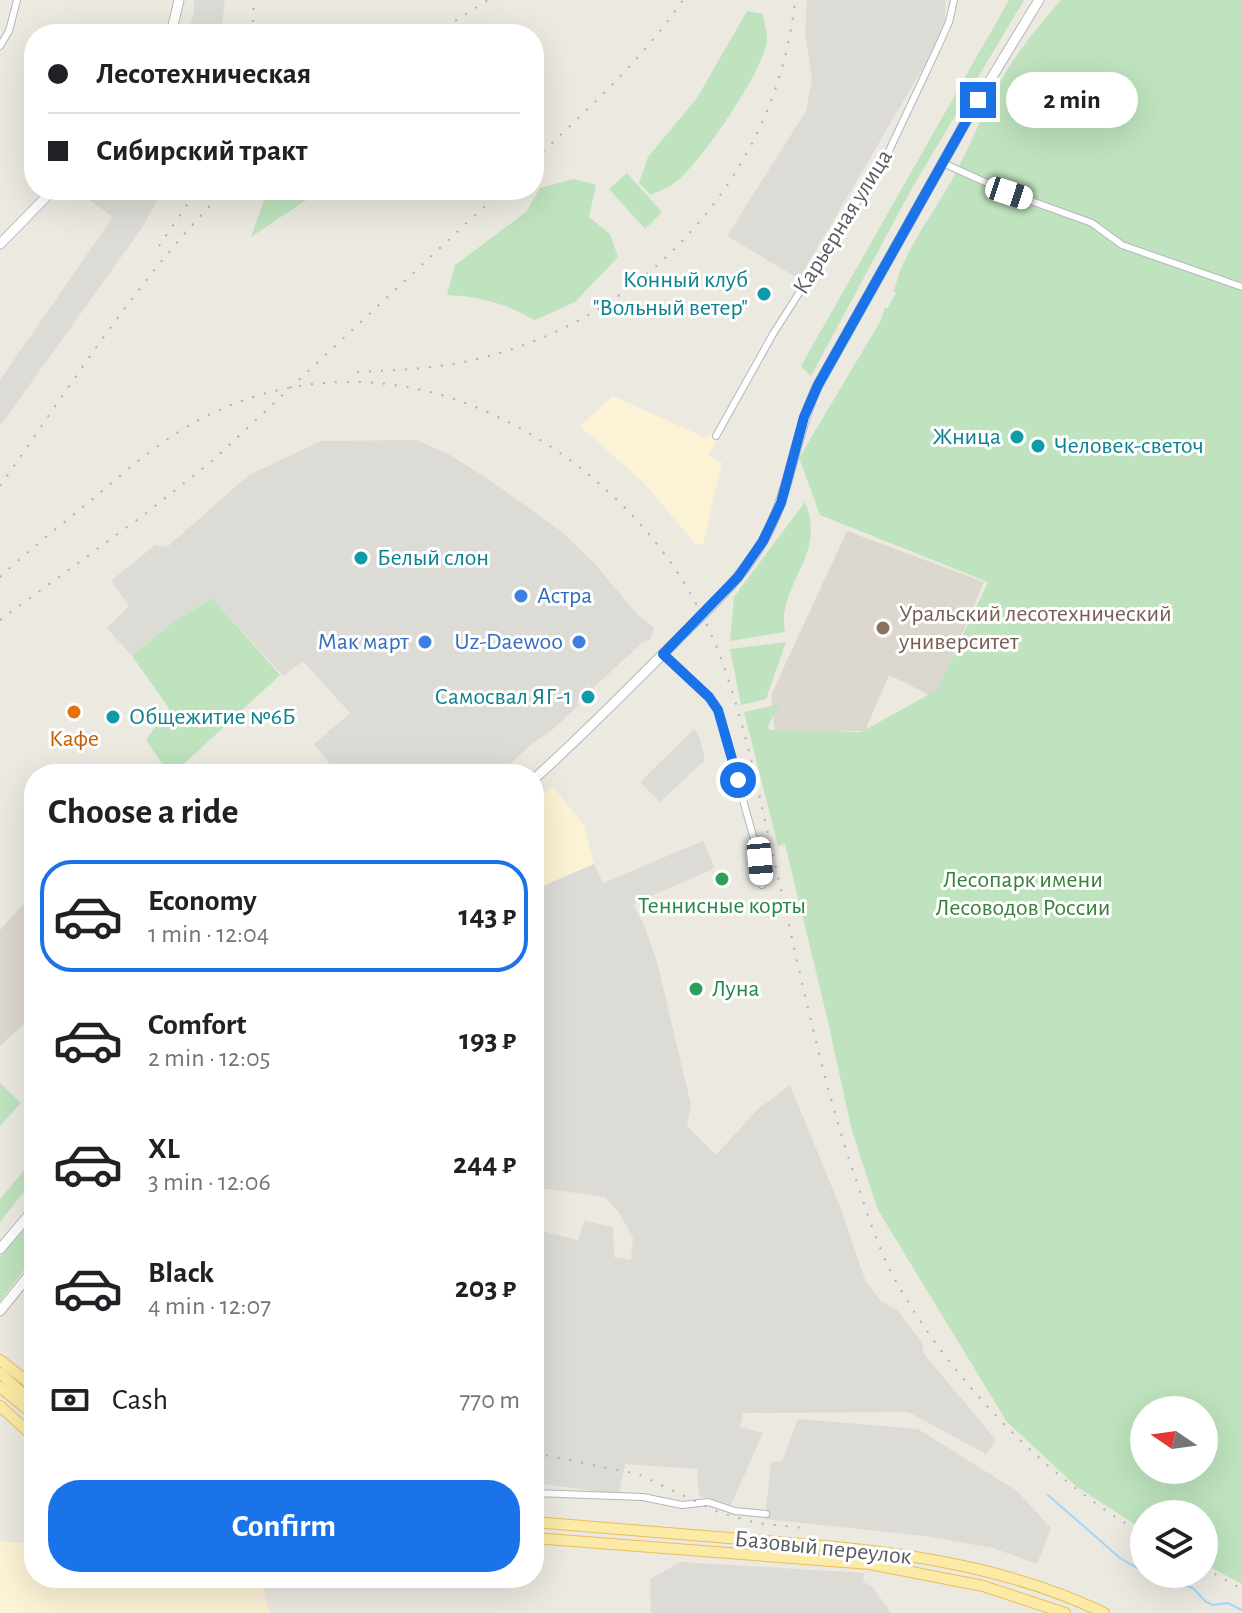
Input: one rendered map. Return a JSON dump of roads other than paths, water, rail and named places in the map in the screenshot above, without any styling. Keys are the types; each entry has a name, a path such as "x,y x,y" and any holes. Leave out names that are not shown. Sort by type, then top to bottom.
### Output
{"main road":[{"path":"173,24 179,0"},
{"path":"544,770 632,687 738,577 763,541 781,503 795,445 811,401 1016,33 1039,0"},
{"path":"0,244 43,200"},
{"path":"0,1249 22,1221"},
{"path":"0,1311 24,1281"},
{"path":"0,1360 24,1379"},
{"path":"0,1373 24,1395"},
{"path":"0,1387 24,1407"},
{"path":"0,1406 24,1428"},
{"name":"Базовый переулок","path":"544,1523 879,1550 997,1574 1104,1613"},
{"name":"Базовый переулок","path":"544,1539 870,1564 983,1586 1065,1613"}],"street":[{"path":"0,46 9,31 17,0"},
{"name":"Карьерная улица","path":"716,436 773,334 887,155 949,22 954,0"},
{"path":"943,163 1009,193 1092,223 1122,245 1242,287"},
{"path":"663,654 709,697 718,710 760,861 762,885"},
{"path":"544,1493 643,1497 682,1505 708,1502 735,1511 766,1514"}],"waterway":[{"path":"1048,1495 1130,1564"},
{"path":"1193,1588 1206,1602 1213,1605 1228,1603 1242,1610"}],"railway":[{"path":"253,24 254,0"},
{"path":"451,24 488,0"},
{"path":"544,150 632,64 683,0"},
{"path":"357,372 440,366 489,356 548,335 603,306 653,269 697,225 734,175 763,120 784,62 795,0"},
{"path":"159,246 190,200"},
{"path":"0,486 134,296 216,200"},
{"path":"0,620 211,462 491,200"},
{"path":"0,577 127,470 181,431 226,407 289,388 322,383 388,384 454,399 499,417 542,441 582,470 619,502 653,539 681,579 705,622 724,667 750,754 830,1095 868,1215 893,1276 941,1350 1002,1422 1071,1485 1130,1525"},
{"path":"544,1455 638,1474 720,1513 757,1523 804,1528"},
{"path":"1218,1576 1242,1589"}],"place":[{"name":"Конный клуб \"Вольный ветер\"","path":"764,294"},
{"name":"Жница","path":"1017,437"},
{"name":"Человек-светоч","path":"1038,446"},
{"name":"Белый слон","path":"361,558"},
{"name":"Астра","path":"521,596"},
{"name":"Уральский лесотехнический университет","path":"883,628"},
{"name":"Мак март","path":"425,642"},
{"name":"Uz-Daewoo","path":"579,642"},
{"name":"Самосвал ЯГ-1","path":"588,697"},
{"name":"Кафе","path":"74,712"},
{"name":"Общежитие №6Б","path":"113,717"},
{"name":"Теннисные корты","path":"722,879"},
{"name":"Луна","path":"696,989"}],"park label":[{"name":"Лесопарк имени Лесоводов России","path":"1023,894"}]}
